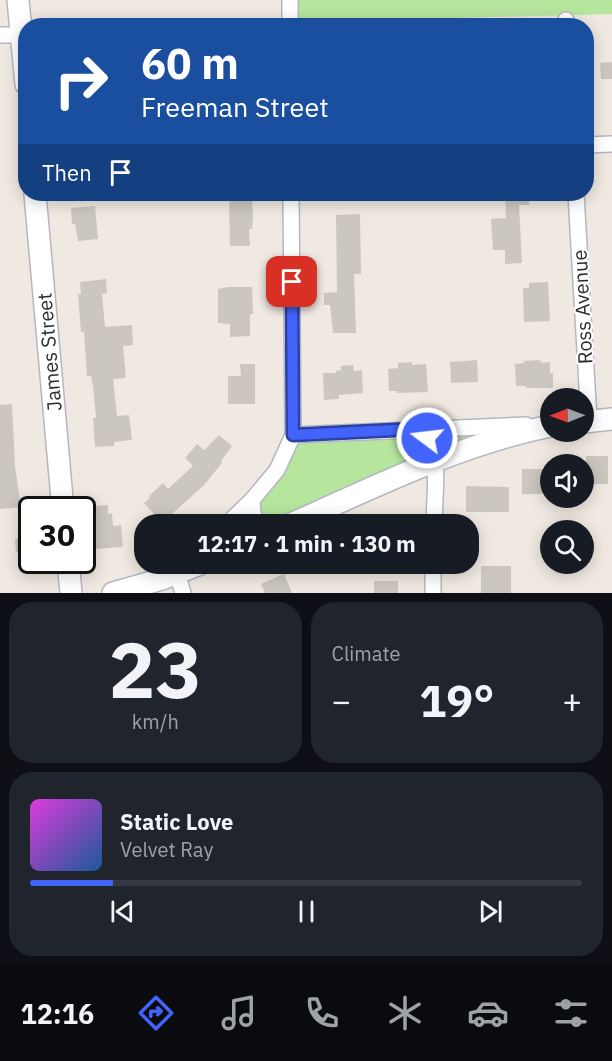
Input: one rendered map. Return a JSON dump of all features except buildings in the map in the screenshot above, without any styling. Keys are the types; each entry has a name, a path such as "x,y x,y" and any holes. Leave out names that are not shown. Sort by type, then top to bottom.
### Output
{"street":[{"path":"18,0 11,35 18,58"},
{"path":"290,0 290,18"},
{"path":"594,145 612,144"},
{"name":"James Street","path":"36,201 62,496"},
{"path":"237,514 277,470 293,435 291,201"},
{"name":"Ross Avenue","path":"576,201 585,388"},
{"path":"594,420 612,419"},
{"path":"293,435 540,425"},
{"path":"314,514 435,461 490,441 540,428"},
{"path":"415,429 431,442 435,461 434,514"},
{"path":"252,500 253,514"},
{"path":"69,574 70,593"},
{"path":"433,593 434,574"},
{"path":"113,593 182,577"}],"green space":[{"path":"298,0 612,0 612,14 455,18 298,18"},
{"path":"540,424 540,428 317,514 238,514 252,500 293,435"}],"route":[{"path":"292,282 293,435 415,429 427,438"}]}
